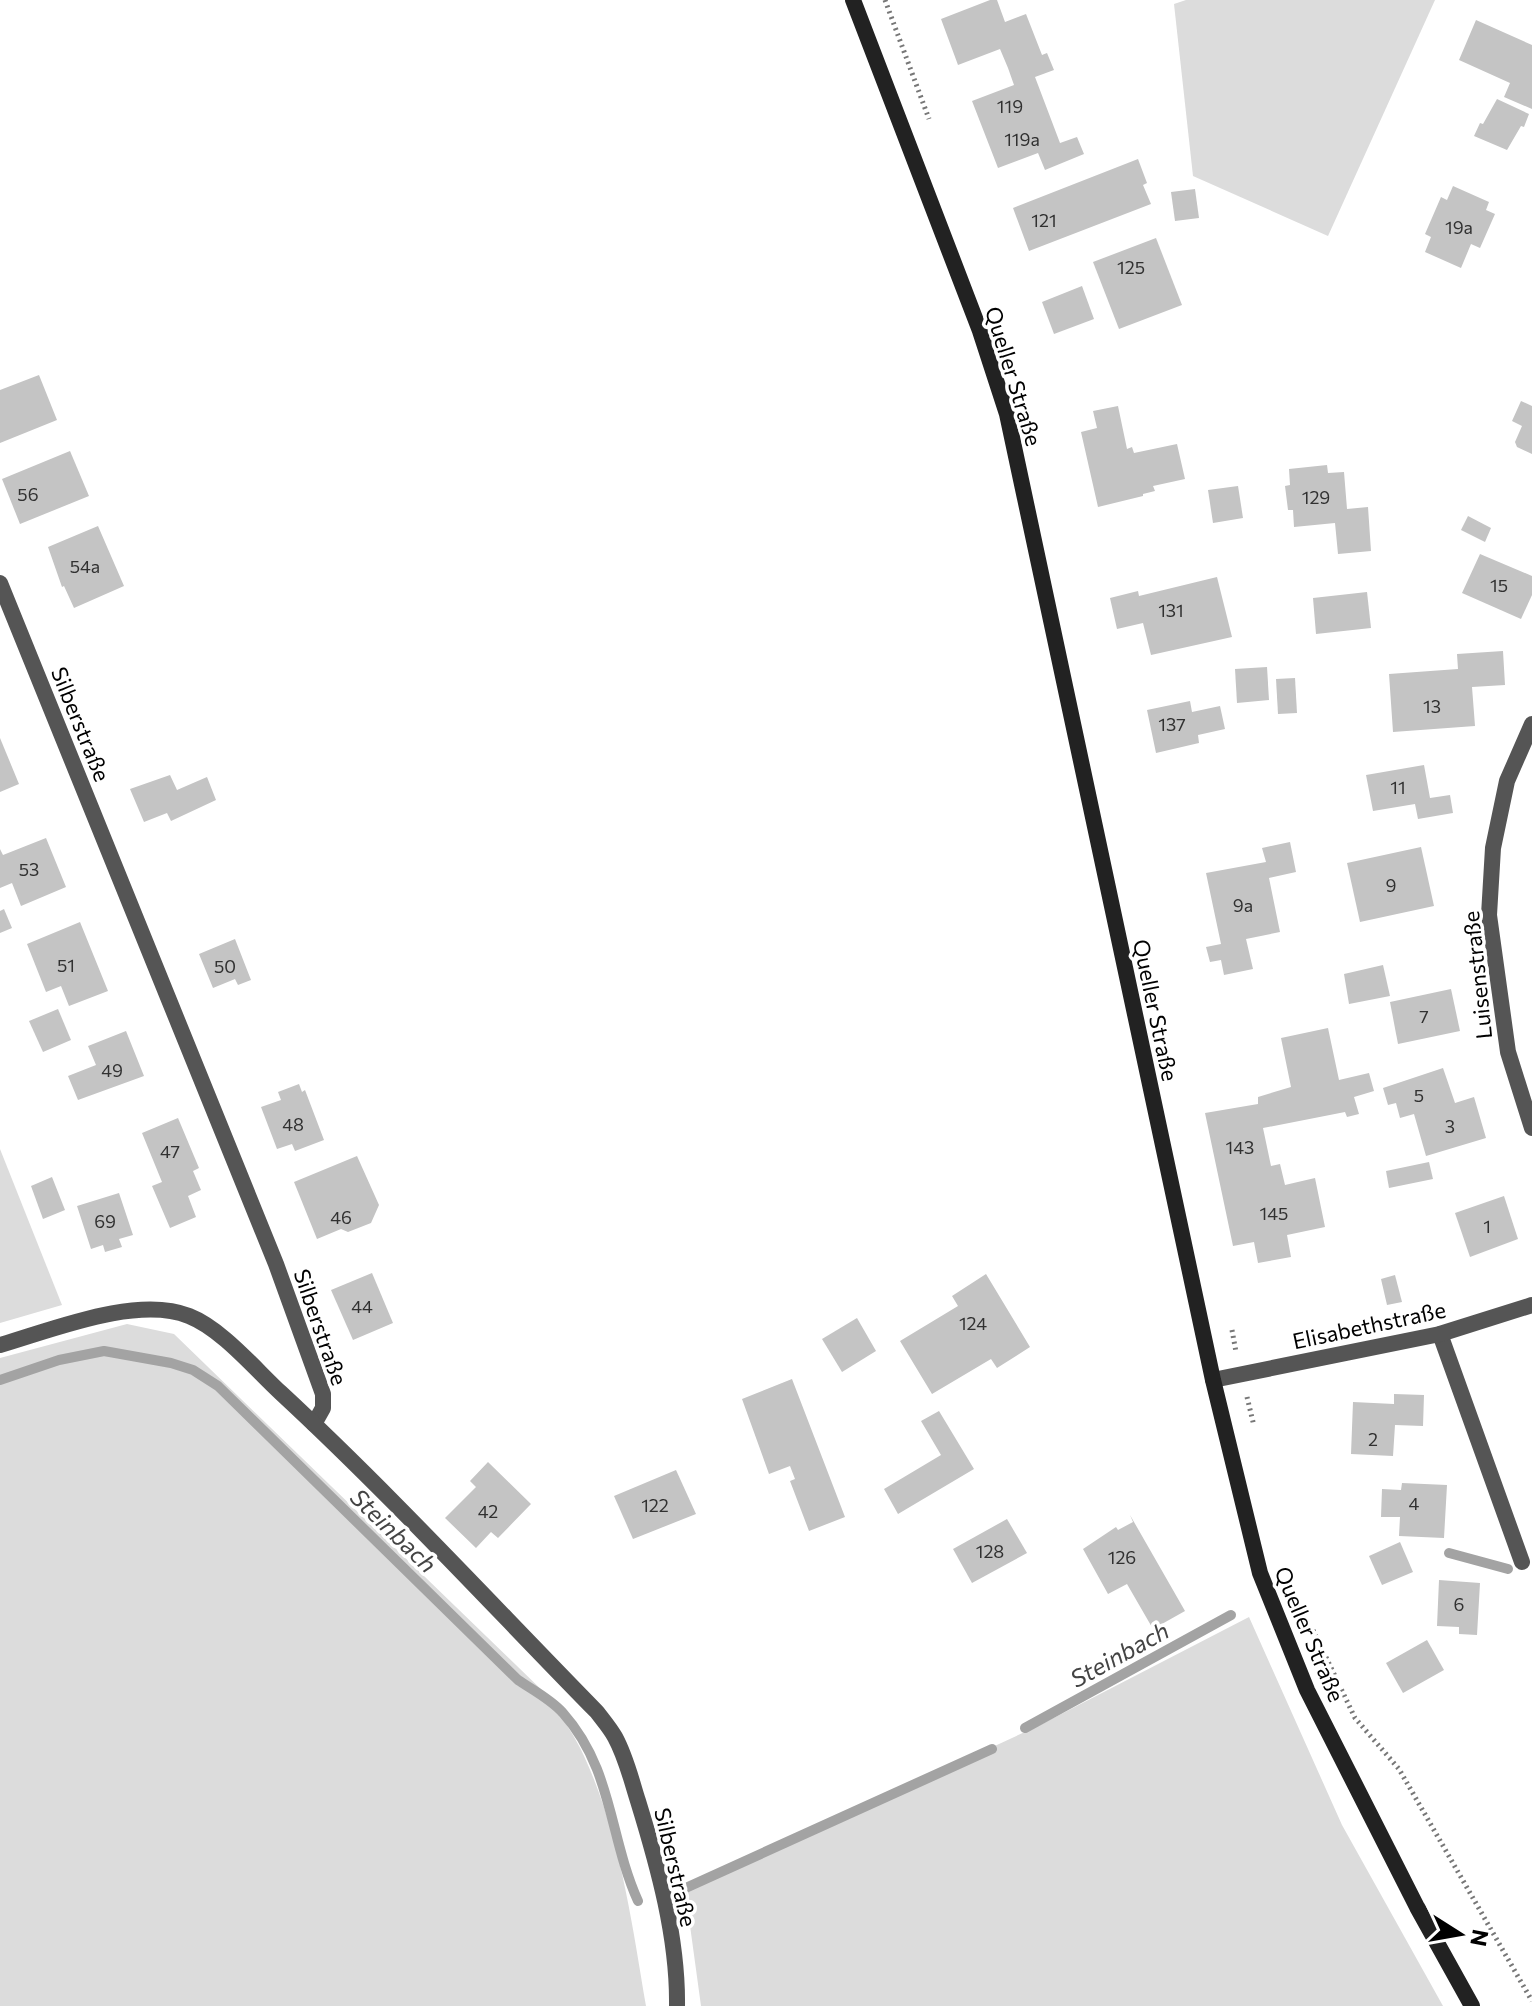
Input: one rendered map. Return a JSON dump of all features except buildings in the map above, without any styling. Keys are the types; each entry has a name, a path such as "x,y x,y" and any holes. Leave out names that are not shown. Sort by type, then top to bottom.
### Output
{"street":[{"name":"Queller Straße","path":"853,0 980,331 1007,414 1213,1380 1260,1573 1307,1690 1417,1907 1472,2006"},
{"name":"Silberstraße","path":"0,583 276,1264 323,1394 323,1408 314,1424 597,1712 614,1735 648,1832 671,1936 677,2006"},
{"name":"Luisenstraße","path":"1532,724 1507,781 1493,848 1489,915 1508,1052 1532,1128"},
{"name":"Elisabethstraße","path":"1213,1380 1440,1334 1532,1305"},
{"path":"0,1345 117,1311 187,1315 211,1328 314,1424"},
{"path":"1440,1334 1522,1562"}],"path":[{"path":"1241,1374 1255,1433"},
{"path":"1310,1623 1355,1718 1399,1769 1532,2001"}],"shaded area":[{"path":"1186,0 1435,0 1328,236 1193,176 1174,4"},
{"path":"0,1149 62,1305 0,1323"},
{"path":"127,1324 174,1334 550,1698 584,1756 607,1816 623,1879 646,2006 0,2006 0,1358"},
{"path":"1249,1617 1342,1825 1443,2006 701,2006 685,1889 1040,1725"}],"waterway":[{"name":"Steinbach","path":"0,1380 59,1360 104,1351 171,1363 193,1370 218,1386 518,1680 548,1699 563,1713 592,1757 638,1901"},
{"name":"Steinbach","path":"1449,1553 1508,1569"},
{"name":"Steinbach","path":"1025,1728 1231,1615"},
{"name":"Steinbach","path":"679,1891 992,1749"}]}
